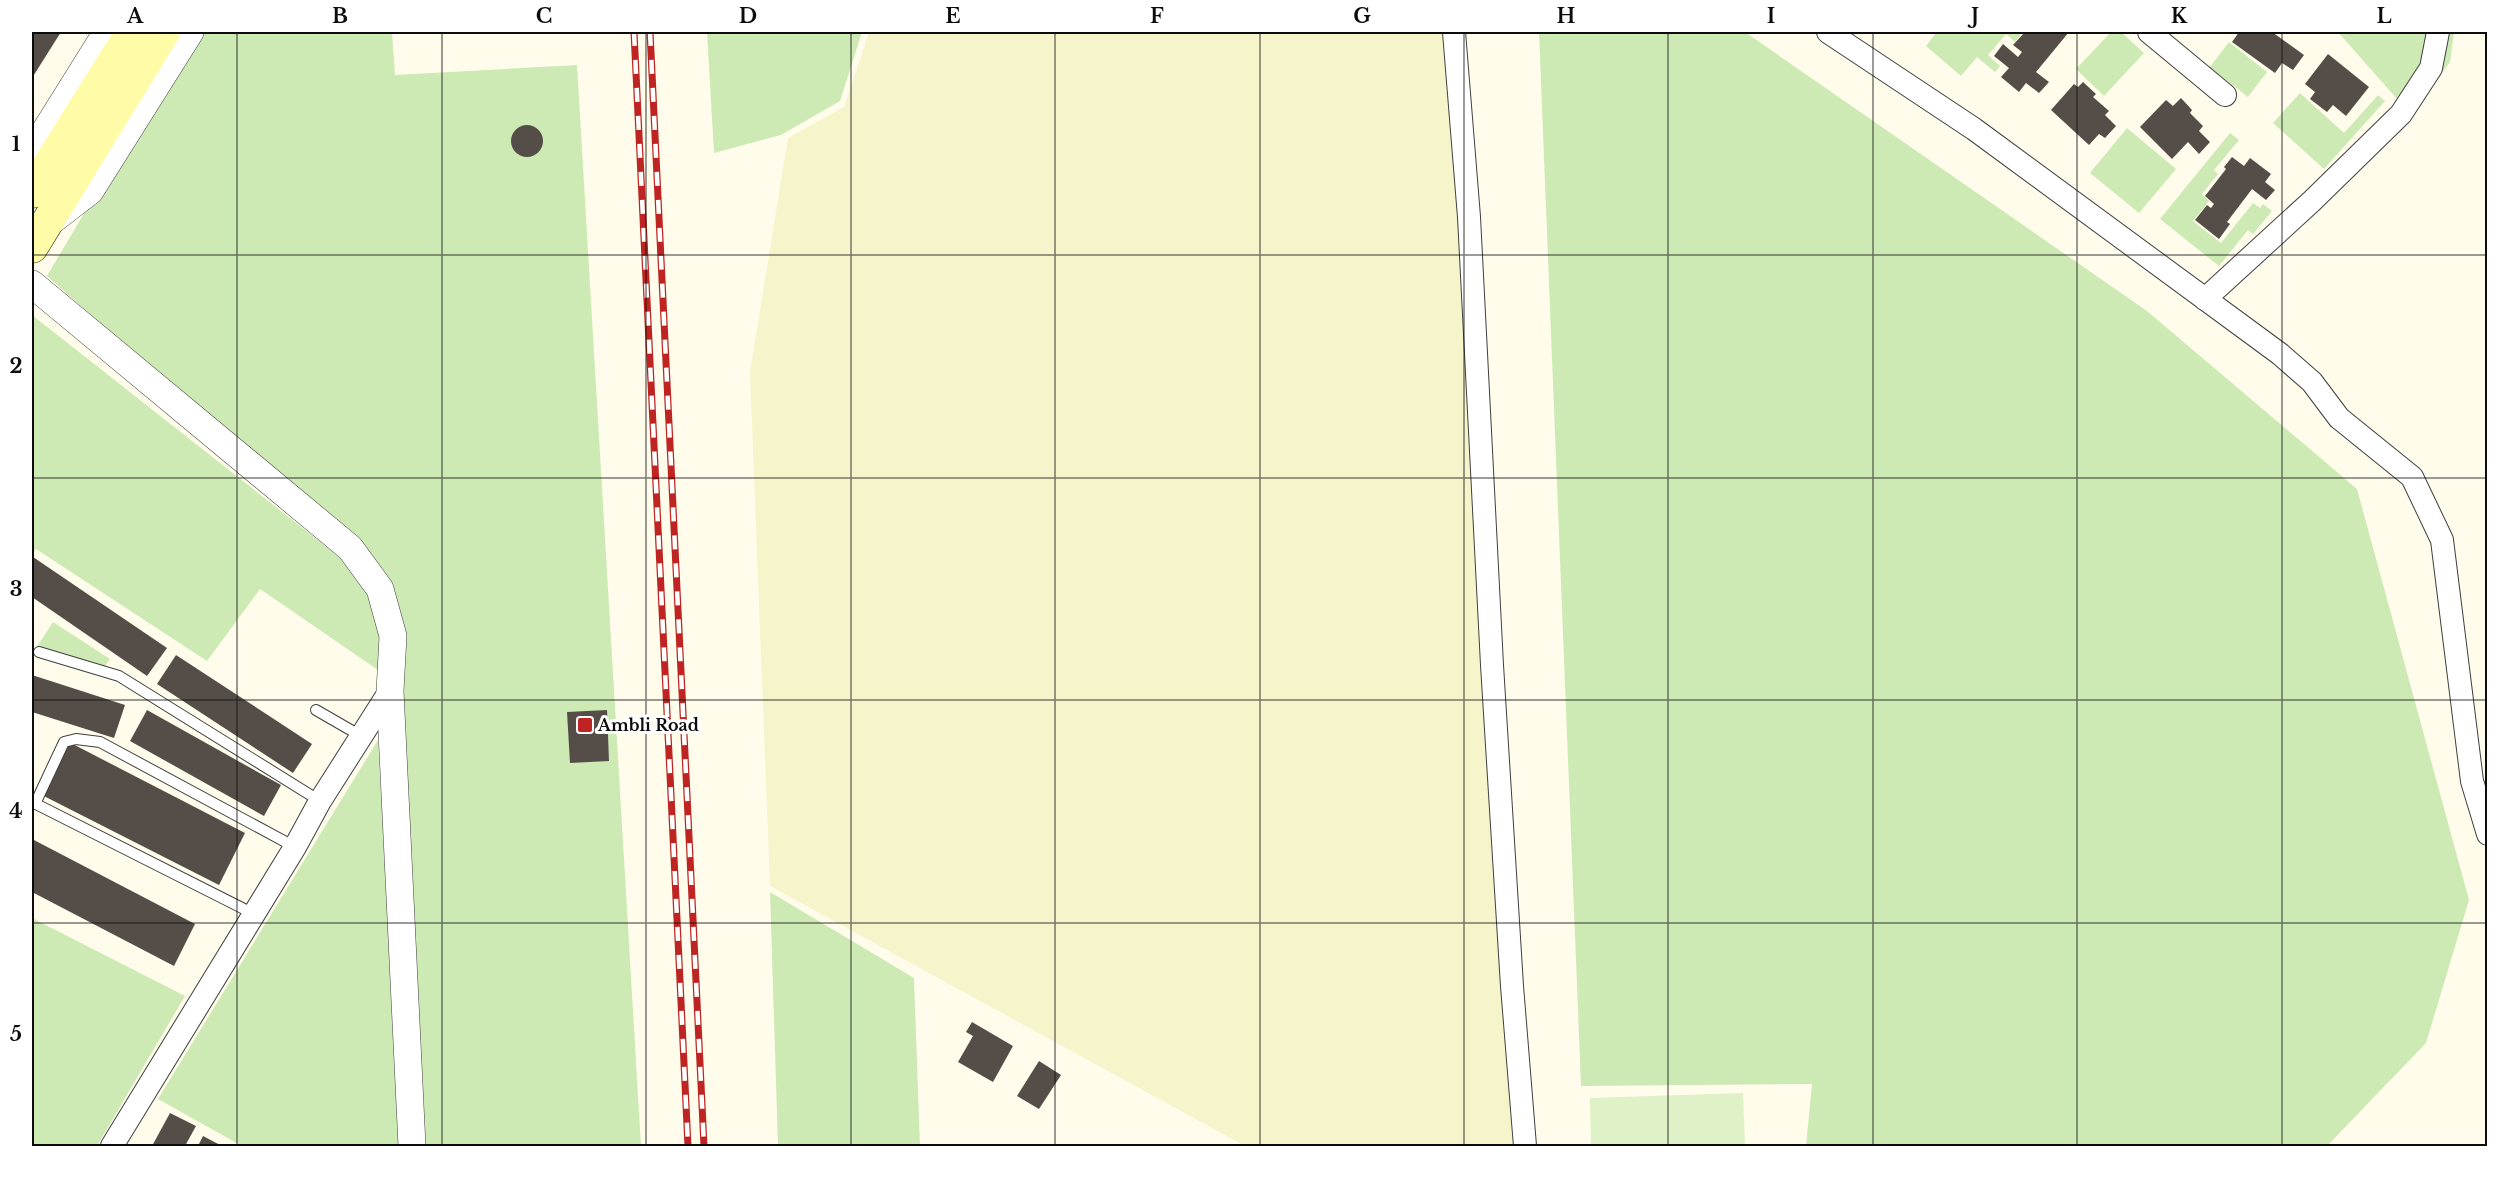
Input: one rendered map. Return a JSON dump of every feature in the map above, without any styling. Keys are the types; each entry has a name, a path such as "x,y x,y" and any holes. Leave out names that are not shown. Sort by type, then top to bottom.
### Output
{"main road":[{"path":"38,236 53,163 132,32"},
{"path":"32,192 53,163 164,32"}],"street":[{"path":"53,163 107,32"},
{"path":"38,236 90,191 190,32"},
{"path":"1454,32 1469,217 1494,688 1512,986 1525,1146"},
{"path":"1828,32 1974,129 2280,354 2312,382 2339,418 2412,477 2442,540 2472,781 2487,834"},
{"path":"2150,32 2224,95"},
{"path":"2205,299 2312,201 2401,114 2431,68 2438,32"},
{"path":"32,284 350,548 380,589 393,636 390,691 412,1146"},
{"path":"112,1146 295,847 320,801 390,691"}],"lane":[{"path":"39,652 119,676 320,801"},
{"path":"316,710 361,736"},
{"path":"254,914 33,803 64,742 76,739 100,742 295,847"}],"green space":[{"path":"191,32 392,32 395,75 577,65 641,1146 415,1146 395,636 351,546 47,276"},
{"path":"707,32 862,32 840,101 781,135 714,153"},
{"path":"869,32 1450,32 1520,1146 1245,1146 770,886 750,372 788,138 844,107"},
{"path":"1539,32 1745,32 2147,311 2357,489 2469,900 2426,1043 2327,1146 1806,1146 1812,1084 1581,1086"},
{"path":"1937,32 2023,32 2015,42 2006,34 1988,55 2000,66 1995,72 1977,57 1961,76 1926,46"},
{"path":"2111,32 2121,32 2144,53 2104,96 2076,69"},
{"path":"2338,32 2454,32 2450,62 2412,116"},
{"path":"2229,42 2267,72 2248,97 2210,67"},
{"path":"2300,93 2344,133 2378,95 2385,101 2324,169 2273,123"},
{"path":"2127,128 2176,169 2139,213 2090,173"},
{"path":"2230,133 2239,140 2214,170 2218,174 2202,194 2209,201 2193,221 2221,243 2253,203 2260,208 2263,204 2272,211 2253,234 2248,230 2219,266 2160,219"},
{"path":"32,315 342,559 370,594 380,638 378,670 260,589 207,661 36,549 32,555"},
{"path":"53,622 110,659 103,669 36,648"},
{"path":"378,740 401,1146 242,1146 158,1099"},
{"path":"770,892 914,978 920,1146 778,1146"},
{"path":"32,918 185,996 97,1146 32,1146"},
{"path":"1743,1093 1745,1146 1591,1146 1590,1098"}],"building":[{"path":"32,32 61,32 32,78"},
{"path":"2025,32 2069,32 2036,72 2049,82 2039,93 2026,83 2019,92 2001,77 2009,68 1994,56 2003,44 2018,57 2022,52 2013,45"},
{"path":"2239,32 2272,32 2304,55 2293,70 2282,63 2275,73 2232,42"},
{"path":"2328,54 2369,87 2346,116 2333,105 2327,112 2310,99 2315,92 2305,84"},
{"path":"2083,82 2096,94 2093,97 2109,111 2105,115 2116,126 2105,138 2099,134 2089,145 2051,110 2074,84 2078,87"},
{"path":"2181,98 2192,110 2190,113 2203,126 2199,131 2210,142 2199,154 2188,142 2172,159 2140,127 2166,100 2173,106"},
{"path":"527,125 538,130 543,141 538,152 527,157 516,152 511,141 516,130"},
{"path":"2232,157 2244,166 2250,158 2271,174 2265,182 2275,190 2266,200 2252,189 2227,222 2230,224 2219,239 2195,220 2207,205 2211,208 2214,204 2205,196 2226,169 2224,167"},
{"path":"33,557 167,648 147,676 32,597"},
{"path":"176,655 312,744 293,773 157,684"},
{"path":"32,675 125,705 114,738 32,712"},
{"path":"147,710 281,785 264,816 130,741"},
{"path":"607,710 609,761 570,763 567,712"},
{"path":"63,739 245,833 219,885 36,792"},
{"path":"32,839 195,924 174,966 32,892"},
{"path":"972,1022 1013,1046 993,1082 958,1062 973,1036 966,1032"},
{"path":"1039,1061 1061,1075 1039,1109 1017,1096"},
{"path":"170,1113 196,1126 185,1146 152,1146"},
{"path":"203,1136 222,1146 198,1146"}],"railway":[{"path":"634,32 688,1146"},
{"path":"650,32 704,1146"}],"place":[{"name":"Ambli Road","path":"585,725"}]}
